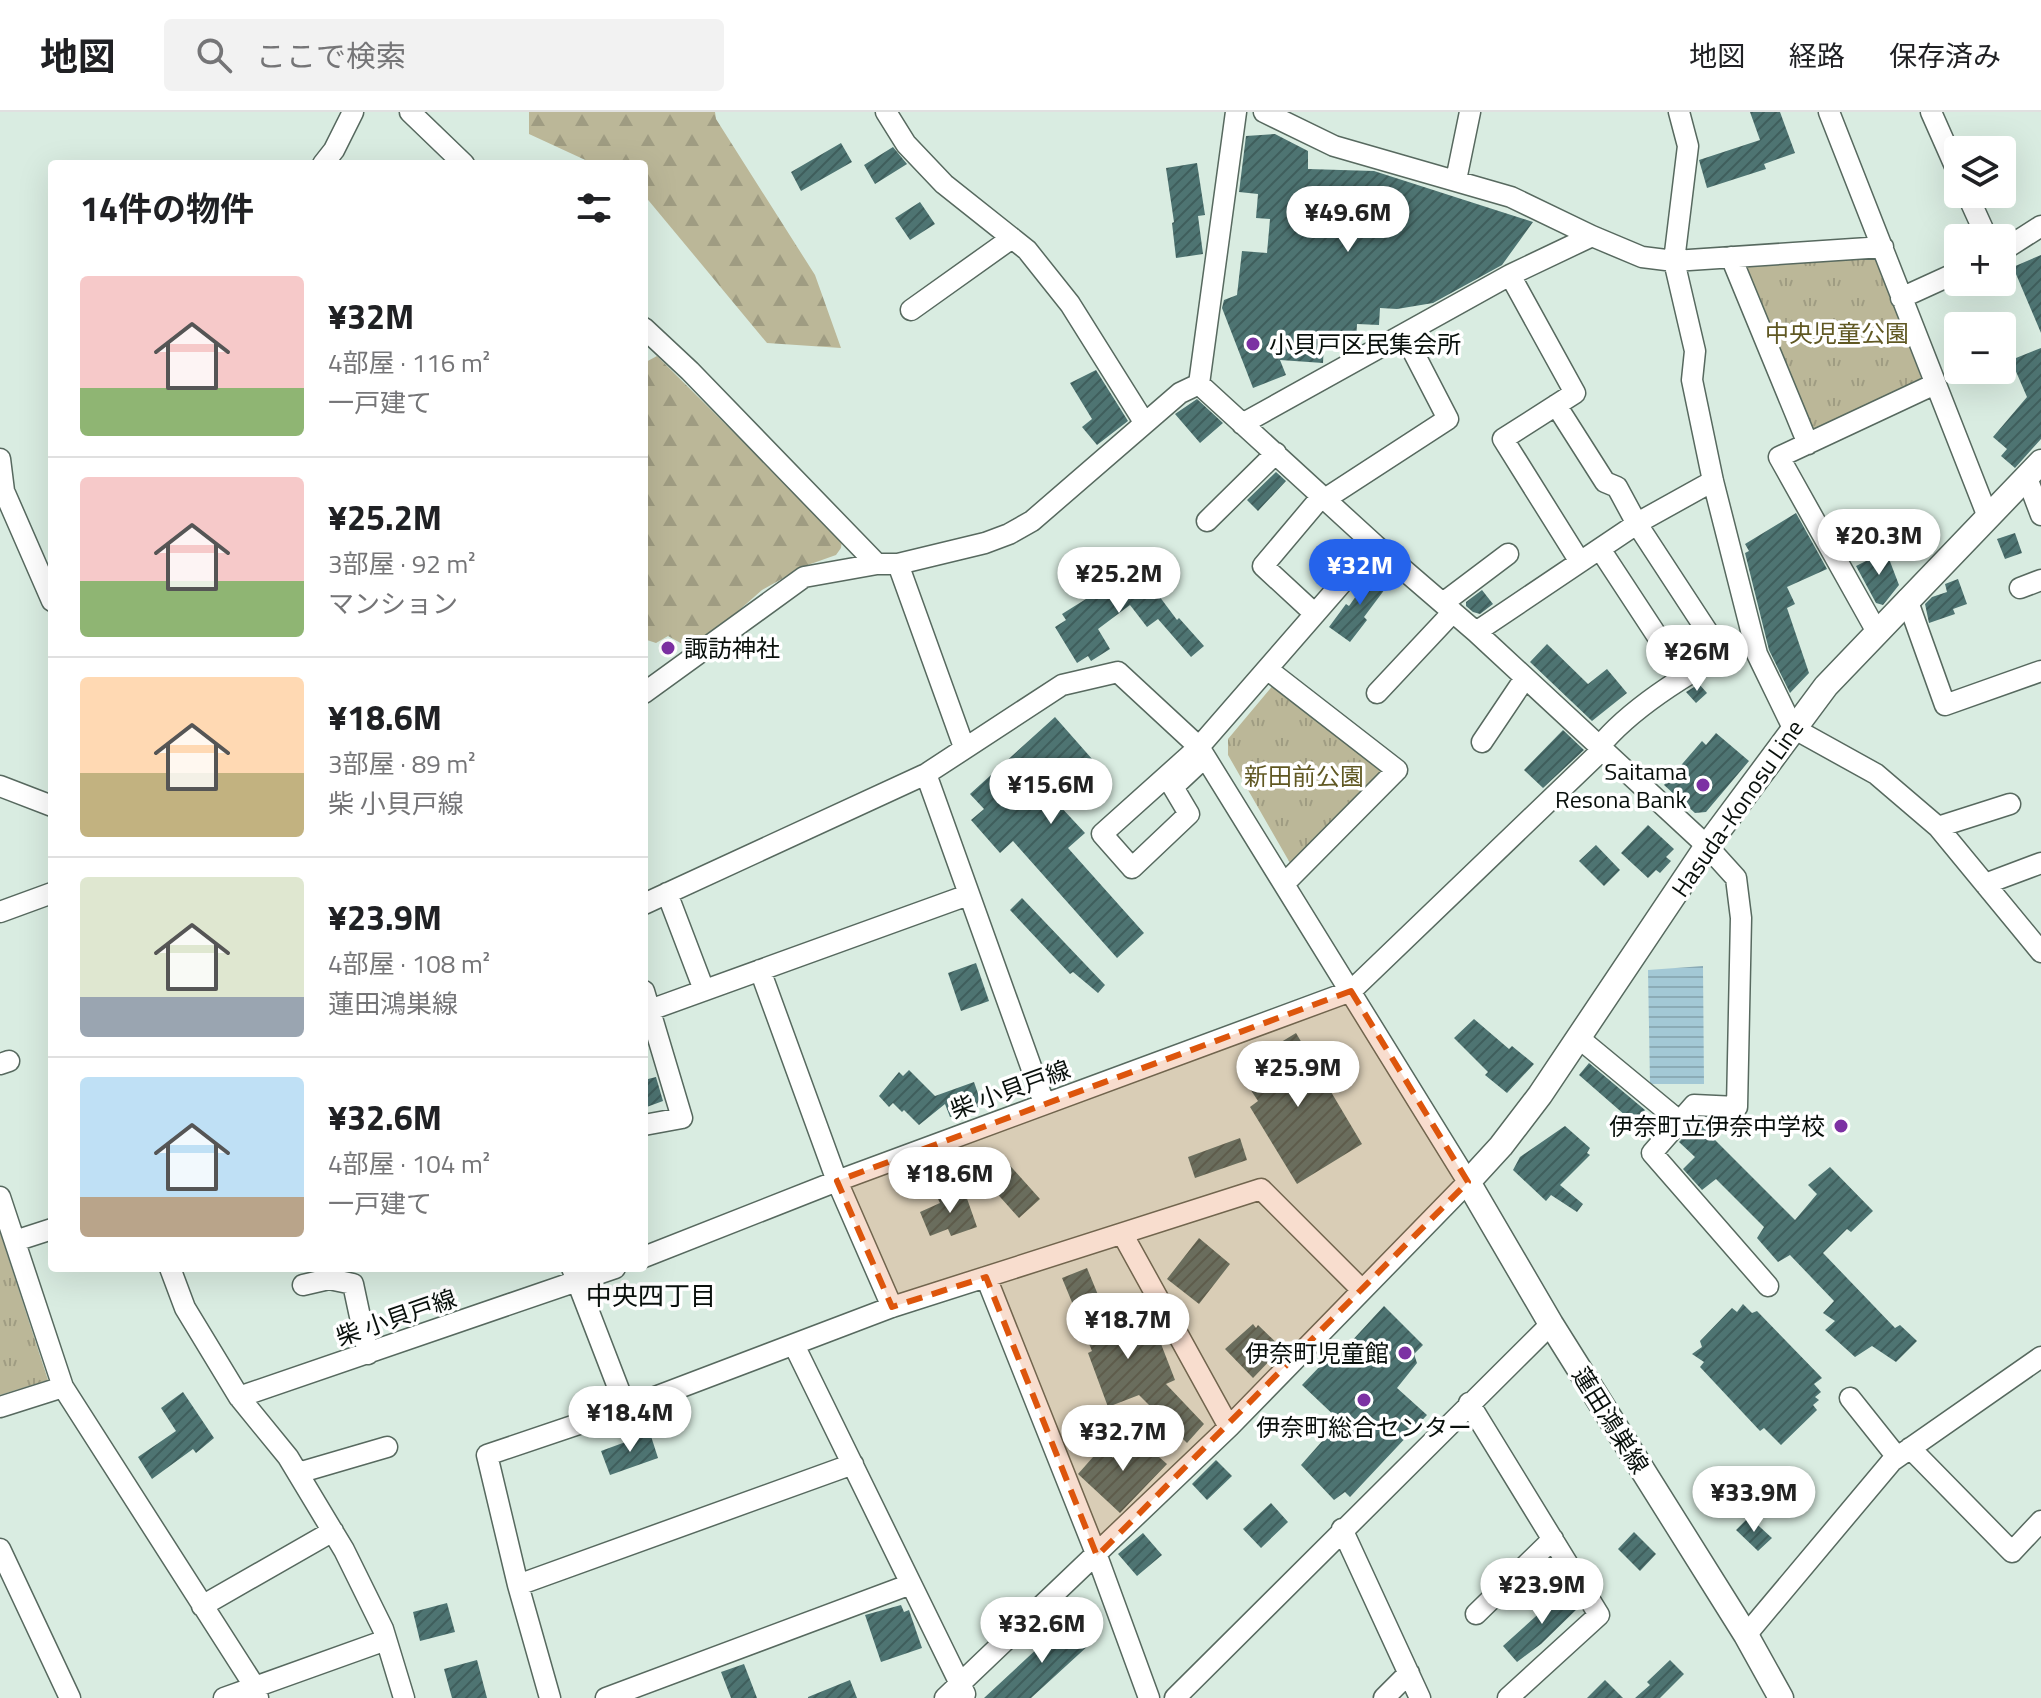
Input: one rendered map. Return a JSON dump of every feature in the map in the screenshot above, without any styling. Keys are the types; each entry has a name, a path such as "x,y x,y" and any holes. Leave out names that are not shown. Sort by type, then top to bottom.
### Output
{"main road":[{"name":"Hasuda-Konosu Line","path":"1468,1182 1509,1136 1580,1039 1707,846 1826,686 2034,470"},
{"name":"蓮田鴻巣線","path":"1468,1182 1551,1324 1746,1635 1780,1697"}],"street":[{"path":"326,160 353,112"},
{"path":"410,112 460,160"},
{"path":"886,112 906,144 944,184 1027,250 1070,304 1144,422"},
{"path":"1199,384 1236,112"},
{"path":"1264,112 1334,146 1511,197 1642,257 1674,261 1883,247"},
{"path":"1456,180 1470,112"},
{"path":"1679,112 1688,146 1674,261 1695,351 1692,380 1713,481 1757,654 1793,728 1876,774 1938,827 2041,952"},
{"path":"1829,112 1988,517"},
{"path":"1931,112 1944,141"},
{"path":"2016,242 2041,226"},
{"path":"1242,424 1510,275 1592,236"},
{"path":"911,310 1012,238"},
{"path":"1731,257 1808,444"},
{"path":"1510,275 1575,393 1503,439 1580,562"},
{"path":"1901,298 1944,278"},
{"path":"1315,614 1263,566 1323,498 1448,419 1404,334"},
{"path":"648,335 690,371 877,564"},
{"path":"648,690 804,577 877,564 898,564 985,543 1009,534 1032,521 1180,393 1199,384"},
{"path":"1199,384 1375,545 1476,632 1707,846 1736,878 1741,918 1737,1107 1694,1105 1652,1153 1768,1286"},
{"path":"1877,632 1779,457 1935,384"},
{"path":"1556,405 1605,482 1617,487 1637,524 1722,654"},
{"path":"1207,521 1276,453"},
{"path":"0,459 4,491 48,592"},
{"path":"2034,470 2041,515"},
{"path":"1476,632 1637,524 1713,481"},
{"path":"1202,752 1102,834 1132,868 1189,814 1173,787 1202,752 1267,669 1375,545"},
{"path":"1600,549 1684,677"},
{"path":"1377,693 1448,608 1508,554"},
{"path":"898,564 964,747"},
{"path":"2020,588 2041,580"},
{"path":"1907,599 1945,705 2041,671"},
{"path":"1351,991 1601,749 1609,734 1684,677 1752,639"},
{"path":"1267,669 1397,770 1284,884"},
{"path":"648,902 926,774 1062,685 1118,672 1202,752 1468,1182 1229,1427 964,1691 945,1698"},
{"path":"1482,742 1525,678"},
{"path":"926,774 1044,1103"},
{"path":"0,786 48,804"},
{"path":"1938,827 2010,804"},
{"path":"1985,884 2041,863"},
{"path":"667,893 704,990"},
{"path":"0,912 48,894"},
{"path":"648,1000 704,990 968,895"},
{"path":"760,970 837,1181 892,1307"},
{"name":"柴 小貝戸線","path":"648,1255 1044,1103 1351,991"},
{"path":"648,1003 682,1118 648,1124"},
{"path":"1580,1039 1678,1120"},
{"path":"550,1698 518,1585 487,1455 626,1408 892,1307 1261,1189 1362,1290"},
{"path":"0,1197 8,1230 63,1387 257,1692"},
{"path":"8,1230 48,1229"},
{"path":"1123,1235 1229,1427"},
{"path":"172,1272 185,1308 239,1397 288,1457 333,1531 376,1615 404,1698"},
{"path":"575,1275 626,1408"},
{"name":"柴 小貝戸線","path":"239,1397 368,1354 575,1275"},
{"path":"986,1277 1097,1556 1149,1698"},
{"path":"303,1285 329,1279 353,1284 368,1354"},
{"path":"1175,1698 1551,1324"},
{"path":"794,1345 964,1691"},
{"path":"1746,1635 1904,1452 2041,1357"},
{"path":"0,1407 63,1387"},
{"path":"1850,1398 2012,1552 2041,1521"},
{"path":"1469,1403 1599,1615 1508,1698"},
{"path":"298,1473 387,1447"},
{"path":"518,1585 853,1464"},
{"path":"1342,1529 1420,1698"},
{"path":"202,1606 333,1531"},
{"path":"1476,1614 1553,1539"},
{"path":"0,1549 70,1698"},
{"path":"606,1698 911,1584"},
{"path":"224,1698 257,1692 386,1640"},
{"path":"1384,1698 1409,1673"}],"highlighted area":[{"path":"1351,991 1468,1182 1097,1556 986,1277 892,1307 837,1181"}],"green space":[{"path":"529,112 715,112 716,119 815,275 841,348 767,343 648,200 648,160 585,160 529,134"},
{"name":"中央児童公園","path":"1876,257 1922,380 1808,434 1744,264"},
{"path":"657,356 842,540 836,555 805,566 762,590 703,642 684,645 668,636 656,643 648,640 648,361"},
{"name":"新田前公園","path":"1274,684 1384,768 1385,775 1297,863 1290,863 1228,755 1228,739"},
{"path":"0,1232 48,1380 0,1395"}],"water":[{"path":"1703,966 1704,1084 1650,1084 1648,970"}],"building":[{"path":"1750,112 1780,112 1795,153 1764,164 1766,169 1707,188 1699,160 1760,140"},
{"path":"1275,134 1308,151 1308,169 1374,171 1533,222 1502,265 1433,303 1397,309 1380,308 1379,325 1357,324 1356,343 1324,342 1323,363 1280,360 1286,375 1253,388 1222,308 1224,300 1237,295 1242,251 1267,253 1270,219 1256,218 1258,194 1239,192 1246,136"},
{"path":"841,143 852,162 801,191 791,172"},
{"path":"893,147 907,164 875,184 864,165"},
{"path":"1197,163 1205,215 1198,216 1203,254 1176,258 1166,168"},
{"path":"920,202 935,224 910,240 895,218"},
{"path":"2041,255 2041,333 2016,274 2016,266"},
{"path":"2041,348 2041,439 2015,468 2001,456 2007,449 1993,437 2027,397 2016,372 2016,358"},
{"path":"1096,370 1128,421 1097,445 1082,427 1092,419 1070,383"},
{"path":"1197,399 1223,423 1200,443 1175,414"},
{"path":"1276,472 1286,481 1258,511 1247,500"},
{"path":"1796,513 1827,569 1787,587 1795,604 1787,608 1809,673 1790,693 1769,650 1745,544"},
{"path":"2015,533 2022,553 2005,559 1997,539"},
{"path":"1886,551 1899,585 1883,605 1876,603 1856,566"},
{"path":"1133,561 1177,620 1179,618 1204,646 1191,657 1158,619 1147,627 1130,605 1098,629 1110,649 1091,661 1088,656 1077,663 1055,627 1066,620 1062,614 1094,594 1092,591"},
{"path":"1375,569 1391,581 1350,642 1329,627 1346,604 1349,606"},
{"path":"1958,579 1967,604 1953,609 1955,614 1929,623 1925,604 1932,597 1947,592 1945,584"},
{"path":"1482,590 1493,604 1480,614 1466,606 1466,602"},
{"path":"1547,644 1588,684 1607,669 1627,693 1592,721 1530,662"},
{"path":"1699,684 1707,693 1696,703 1686,692"},
{"path":"1055,717 1100,768 1059,805 1085,833 1068,848 1144,933 1117,958 1013,841 1000,853 971,820 984,809 970,794"},
{"path":"1563,730 1584,750 1543,788 1524,770"},
{"path":"1716,733 1749,761 1706,812 1695,813 1664,785 1702,741 1706,745"},
{"path":"1648,825 1674,849 1666,857 1671,861 1660,873 1656,870 1648,878 1621,853"},
{"path":"1596,845 1620,870 1604,886 1579,861"},
{"path":"1022,898 1105,985 1098,993 1073,972 1070,974 1010,910"},
{"path":"976,963 989,1001 961,1011 948,973"},
{"path":"1474,1019 1509,1049 1512,1046 1534,1064 1507,1093 1485,1075 1488,1072 1454,1038"},
{"path":"1296,1033 1362,1144 1297,1184 1250,1107 1258,1101 1237,1069"},
{"path":"1589,1063 1645,1110 1634,1123 1579,1075"},
{"path":"909,1070 935,1096 974,1082 982,1105 950,1117 945,1104 919,1125 904,1110 902,1112 893,1103 889,1107 879,1096 899,1072 903,1076"},
{"path":"656,1077 663,1101 648,1107 648,1079"},
{"path":"1701,1119 1717,1134 1715,1140 1795,1220 1817,1194 1808,1185 1830,1167 1873,1211 1851,1232 1847,1229 1823,1253 1895,1328 1900,1325 1917,1341 1896,1362 1872,1346 1855,1357 1825,1330 1835,1321 1823,1313 1834,1301 1790,1255 1778,1262 1757,1238 1764,1227 1716,1179 1702,1190 1683,1169 1695,1157 1679,1142"},
{"path":"1565,1126 1590,1148 1587,1153 1590,1155 1560,1185 1583,1204 1577,1212 1551,1195 1546,1201 1513,1170 1520,1157"},
{"path":"1240,1138 1247,1160 1195,1178 1188,1157"},
{"path":"1005,1160 1040,1199 1019,1218 984,1179"},
{"path":"964,1190 977,1227 951,1236 948,1229 930,1236 920,1212 940,1203 938,1199"},
{"path":"1199,1238 1230,1264 1199,1304 1167,1279"},
{"path":"1087,1268 1119,1346 1156,1331 1175,1380 1166,1384 1204,1424 1187,1443 1139,1395 1108,1407 1088,1353 1092,1351 1062,1278"},
{"path":"1743,1304 1752,1313 1757,1311 1822,1378 1814,1384 1821,1392 1815,1397 1819,1400 1813,1405 1817,1410 1781,1445 1764,1428 1760,1431 1700,1367 1704,1362 1692,1354 1702,1347 1700,1341 1732,1308 1737,1312"},
{"name":"伊奈町総合センター","path":"1384,1306 1423,1345 1414,1354 1417,1363 1397,1388 1427,1415 1350,1497 1345,1492 1334,1500 1301,1465 1340,1421 1302,1385 1344,1341 1349,1344"},
{"path":"1253,1324 1256,1328 1258,1325 1282,1348 1253,1378 1225,1349"},
{"path":"183,1392 214,1438 196,1453 193,1449 152,1479 138,1457 176,1431 161,1408"},
{"path":"650,1433 658,1458 610,1475 601,1451"},
{"path":"1134,1435 1167,1464 1120,1513 1078,1474 1101,1448 1113,1458"},
{"path":"1216,1460 1232,1476 1207,1500 1192,1484"},
{"path":"1271,1503 1288,1522 1261,1548 1243,1529"},
{"path":"1749,1517 1772,1538 1758,1551 1736,1530"},
{"path":"1634,1532 1656,1554 1640,1571 1618,1549"},
{"path":"1143,1533 1162,1555 1137,1576 1118,1554"},
{"path":"1567,1588 1579,1607 1541,1644 1517,1662 1503,1646"},
{"path":"447,1603 455,1632 420,1641 413,1612"},
{"path":"901,1605 904,1612 909,1610 922,1648 881,1662 865,1615"},
{"path":"1068,1620 1090,1644 1031,1698 984,1698"},
{"path":"477,1660 487,1698 452,1698 444,1669"},
{"path":"1670,1660 1684,1674 1660,1698 1635,1698 1650,1685 1647,1682"},
{"path":"744,1664 757,1698 731,1698 721,1672"},
{"path":"850,1680 857,1698 808,1698 808,1697"},
{"path":"1605,1680 1623,1698 1587,1698"}],"place":[{"name":"小貝戸区民集会所","path":"1253,344"},
{"name":"諏訪神社","path":"668,648"},
{"name":"Saitama Resona Bank","path":"1703,785"},
{"name":"伊奈町立伊奈中学校","path":"1841,1126"},
{"name":"伊奈町児童館","path":"1405,1353"},
{"name":"伊奈町総合センター","path":"1364,1400"}],"district":[{"name":"中央四丁目","path":"651,1295"}]}
